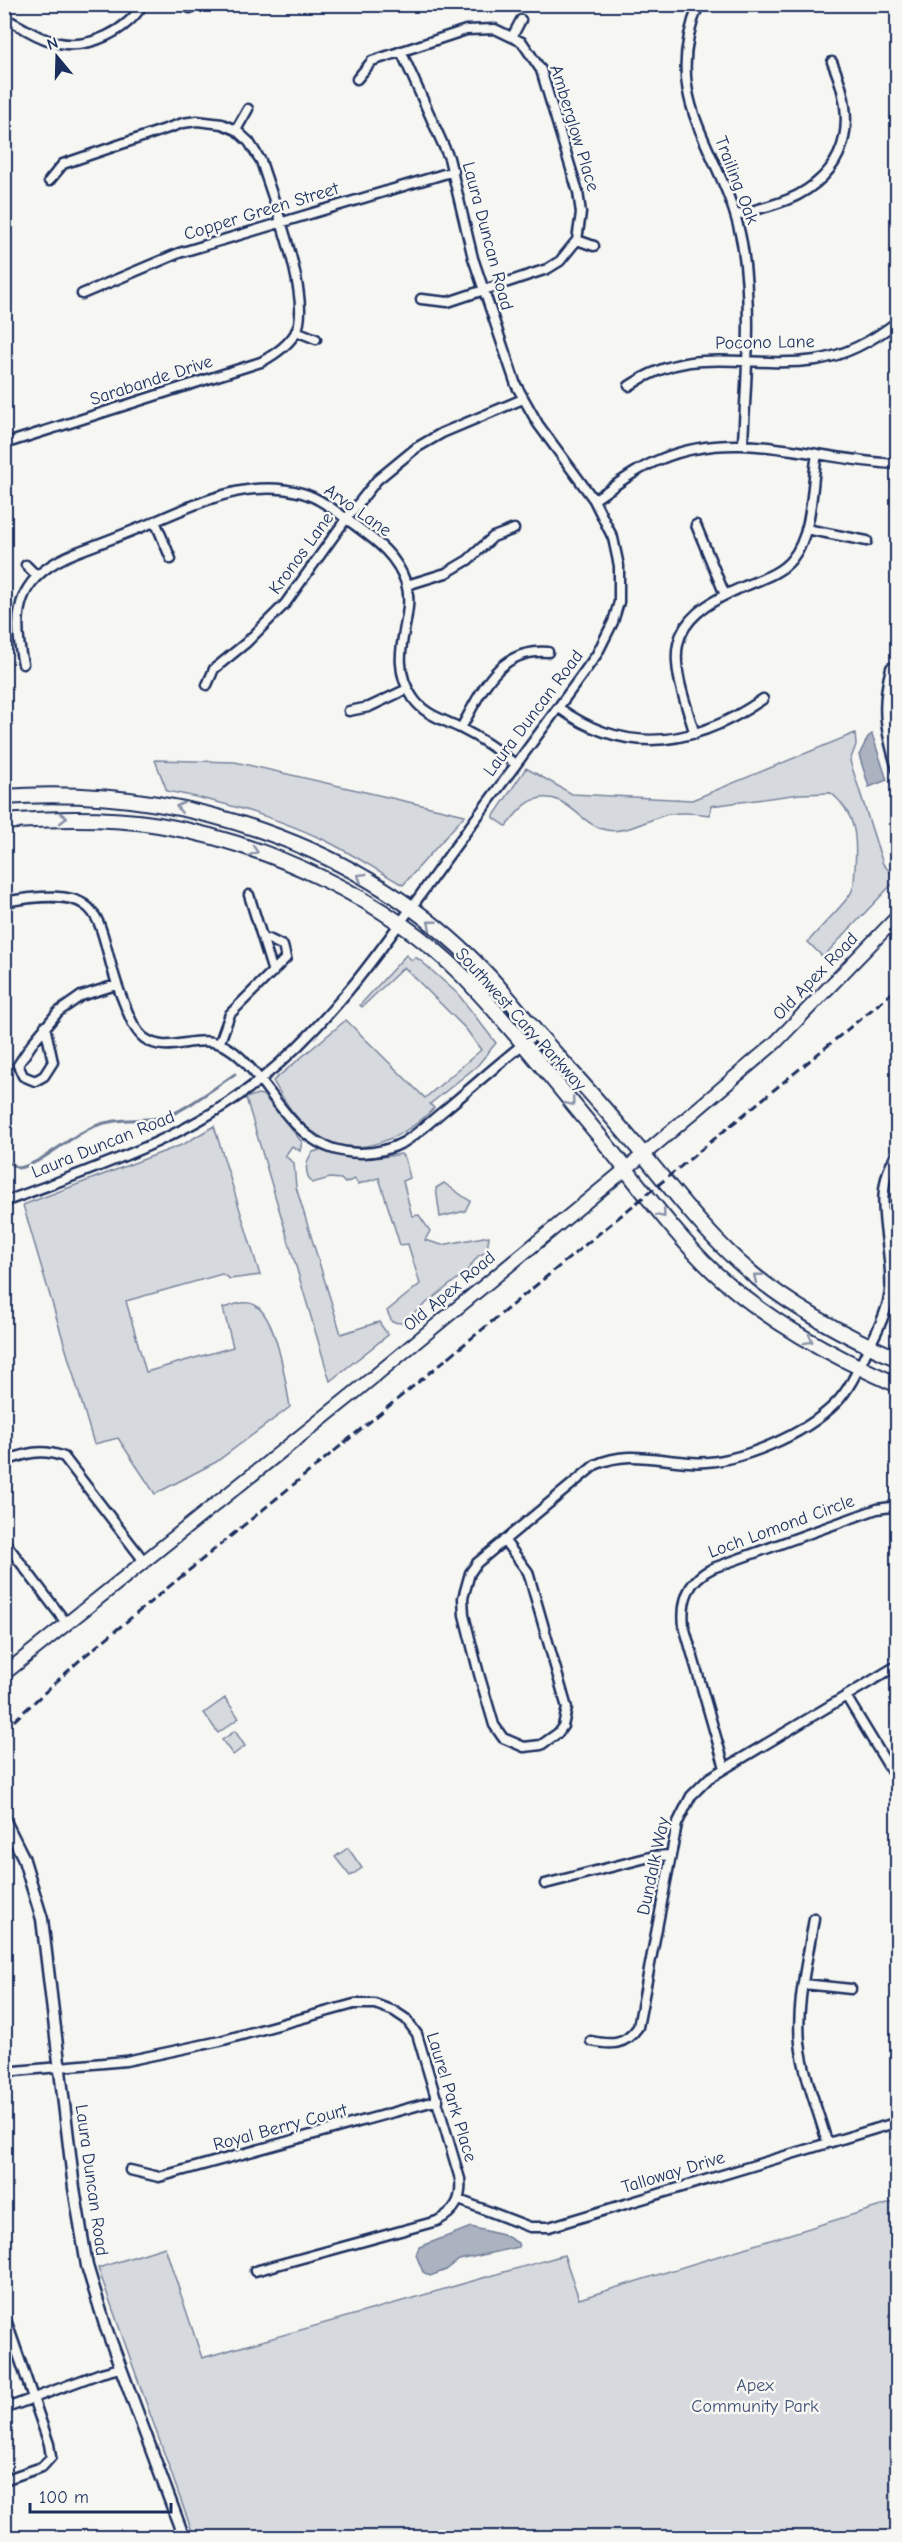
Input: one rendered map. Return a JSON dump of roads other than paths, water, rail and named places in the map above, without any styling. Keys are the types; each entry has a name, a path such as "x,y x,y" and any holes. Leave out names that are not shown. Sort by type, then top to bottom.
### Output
{"main road":[{"name":"Southwest Cary Parkway","path":"4,797 45,794 116,798 163,803 222,817 279,836 332,861 411,908 483,969 688,1210 751,1272 819,1320 897,1359"},
{"name":"Southwest Cary Parkway","path":"4,822 97,819 160,825 215,839 274,858 329,882 400,924 462,975 523,1044 679,1235 715,1272 769,1315 858,1367 897,1385"},
{"name":"Old Apex Road","path":"4,1674 337,1407 774,1043 897,916"}],"street":[{"path":"12,22 51,41 81,44 123,27 143,4"},
{"name":"Trailing Oak","path":"699,4 687,44 684,69 687,94 736,215 746,282 743,443"},
{"path":"357,79 372,61 465,30 495,29 513,35 521,20"},
{"name":"Amberglow Place","path":"513,35 529,49 542,70 580,202 580,228 577,240"},
{"name":"Laura Duncan Road","path":"4,1202 166,1139 203,1119 261,1079 341,999 400,924 559,708 606,639 619,602 620,576 613,538 594,500 551,442 523,399 508,366 473,258 454,171 401,51"},
{"path":"736,215 798,195 822,177 832,165 845,138 847,114 842,85 832,63"},
{"path":"236,130 248,109"},
{"path":"49,181 63,164 183,123 208,122 236,130 249,142 261,160 280,222 300,292 301,310 296,331 316,339"},
{"name":"Copper Green Street","path":"82,294 171,256 454,171"},
{"path":"421,299 448,302 484,291 547,269 564,256 577,240 594,246"},
{"name":"Pocono Lane","path":"629,386 653,370 681,362 746,360 794,362 836,355 870,340 897,321"},
{"name":"Sarabande Drive","path":"4,444 261,362 284,347 296,331"},
{"name":"Kronos Lane","path":"207,685 214,669 246,643 285,604 377,480 416,448 442,433 523,399"},
{"path":"594,500 642,468 660,459 705,446 743,443 897,464"},
{"path":"695,734 677,680 677,648 690,618 705,605 786,566 797,552 806,529 817,454"},
{"name":"Arvo Lane","path":"36,575 52,563 211,498 263,489 301,493 319,501 346,519 385,548 407,585"},
{"path":"155,521 171,559"},
{"path":"696,525 725,595"},
{"path":"514,529 493,537 468,560 446,573 407,585 401,657 407,689 424,710 487,742 515,765"},
{"path":"806,529 867,541"},
{"path":"23,663 17,629 18,615 26,590 36,575 26,565"},
{"path":"461,728 484,688 508,661 517,655 532,651 548,652"},
{"path":"891,668 886,685 884,722 897,772"},
{"path":"349,711 369,707 407,689"},
{"path":"559,708 592,728 624,737 660,740 695,734 730,721 763,699"},
{"path":"249,895 273,972"},
{"path":"4,902 52,896 76,900 86,906 94,913 104,931 116,986 133,1024 151,1042 167,1045 203,1040 220,1042 234,1051 261,1079 296,1124 313,1139 330,1148 352,1153 365,1153 404,1142 537,1033"},
{"path":"220,1042 230,1014 286,958 287,953 276,942 263,940"},
{"path":"45,1026 53,1062 44,1076 35,1081 23,1076 18,1065 45,1026 71,1001 116,986"},
{"path":"504,1540 528,1572 567,1708 566,1718 558,1733 541,1745 532,1747 510,1743 494,1725 464,1615 464,1590 470,1573 487,1553 589,1470 605,1460 627,1455 691,1462 719,1461 755,1450 804,1428 837,1402 858,1367 885,1312 890,1291 884,1190 889,1168 897,1153"},
{"path":"4,1462 34,1452 45,1451 64,1457 144,1561"},
{"name":"Loch Lomond Circle","path":"725,1768 684,1626 682,1605 690,1587 697,1578 714,1568 876,1509 897,1506"},
{"path":"4,1541 67,1624"},
{"name":"Dundalk Way","path":"591,2041 618,2044 633,2034 638,2027 647,1990 677,1824 685,1804 697,1788 725,1768 897,1665"},
{"path":"846,1696 897,1782"},
{"name":"Laura Duncan Road","path":"4,1819 23,1857 42,1919 74,2188 87,2266 120,2368 184,2538"},
{"path":"545,1884 654,1856 670,1855"},
{"path":"814,1918 800,2028 802,2054 827,2142"},
{"path":"804,1984 851,1989"},
{"name":"Laurel Park Place","path":"4,2072 126,2061 366,2003 394,2011 412,2026 423,2050 460,2179 459,2200"},
{"name":"Royal Berry Court","path":"130,2170 159,2177 438,2100"},
{"name":"Talloway Drive","path":"459,2200 530,2227 549,2227 897,2122"},
{"path":"255,2271 437,2221 447,2216 459,2200"},
{"path":"4,2314 49,2444 51,2457 42,2467 4,2481"},
{"path":"4,2409 120,2368"}],"waterway":[{"path":"4,1160 18,1168 37,1161 95,1126 171,1115 190,1105 235,1074"}],"railway":[{"path":"4,1730 81,1659 898,988"}],"park label":[{"name":"Apex Community Park","path":"755,2395"}]}
